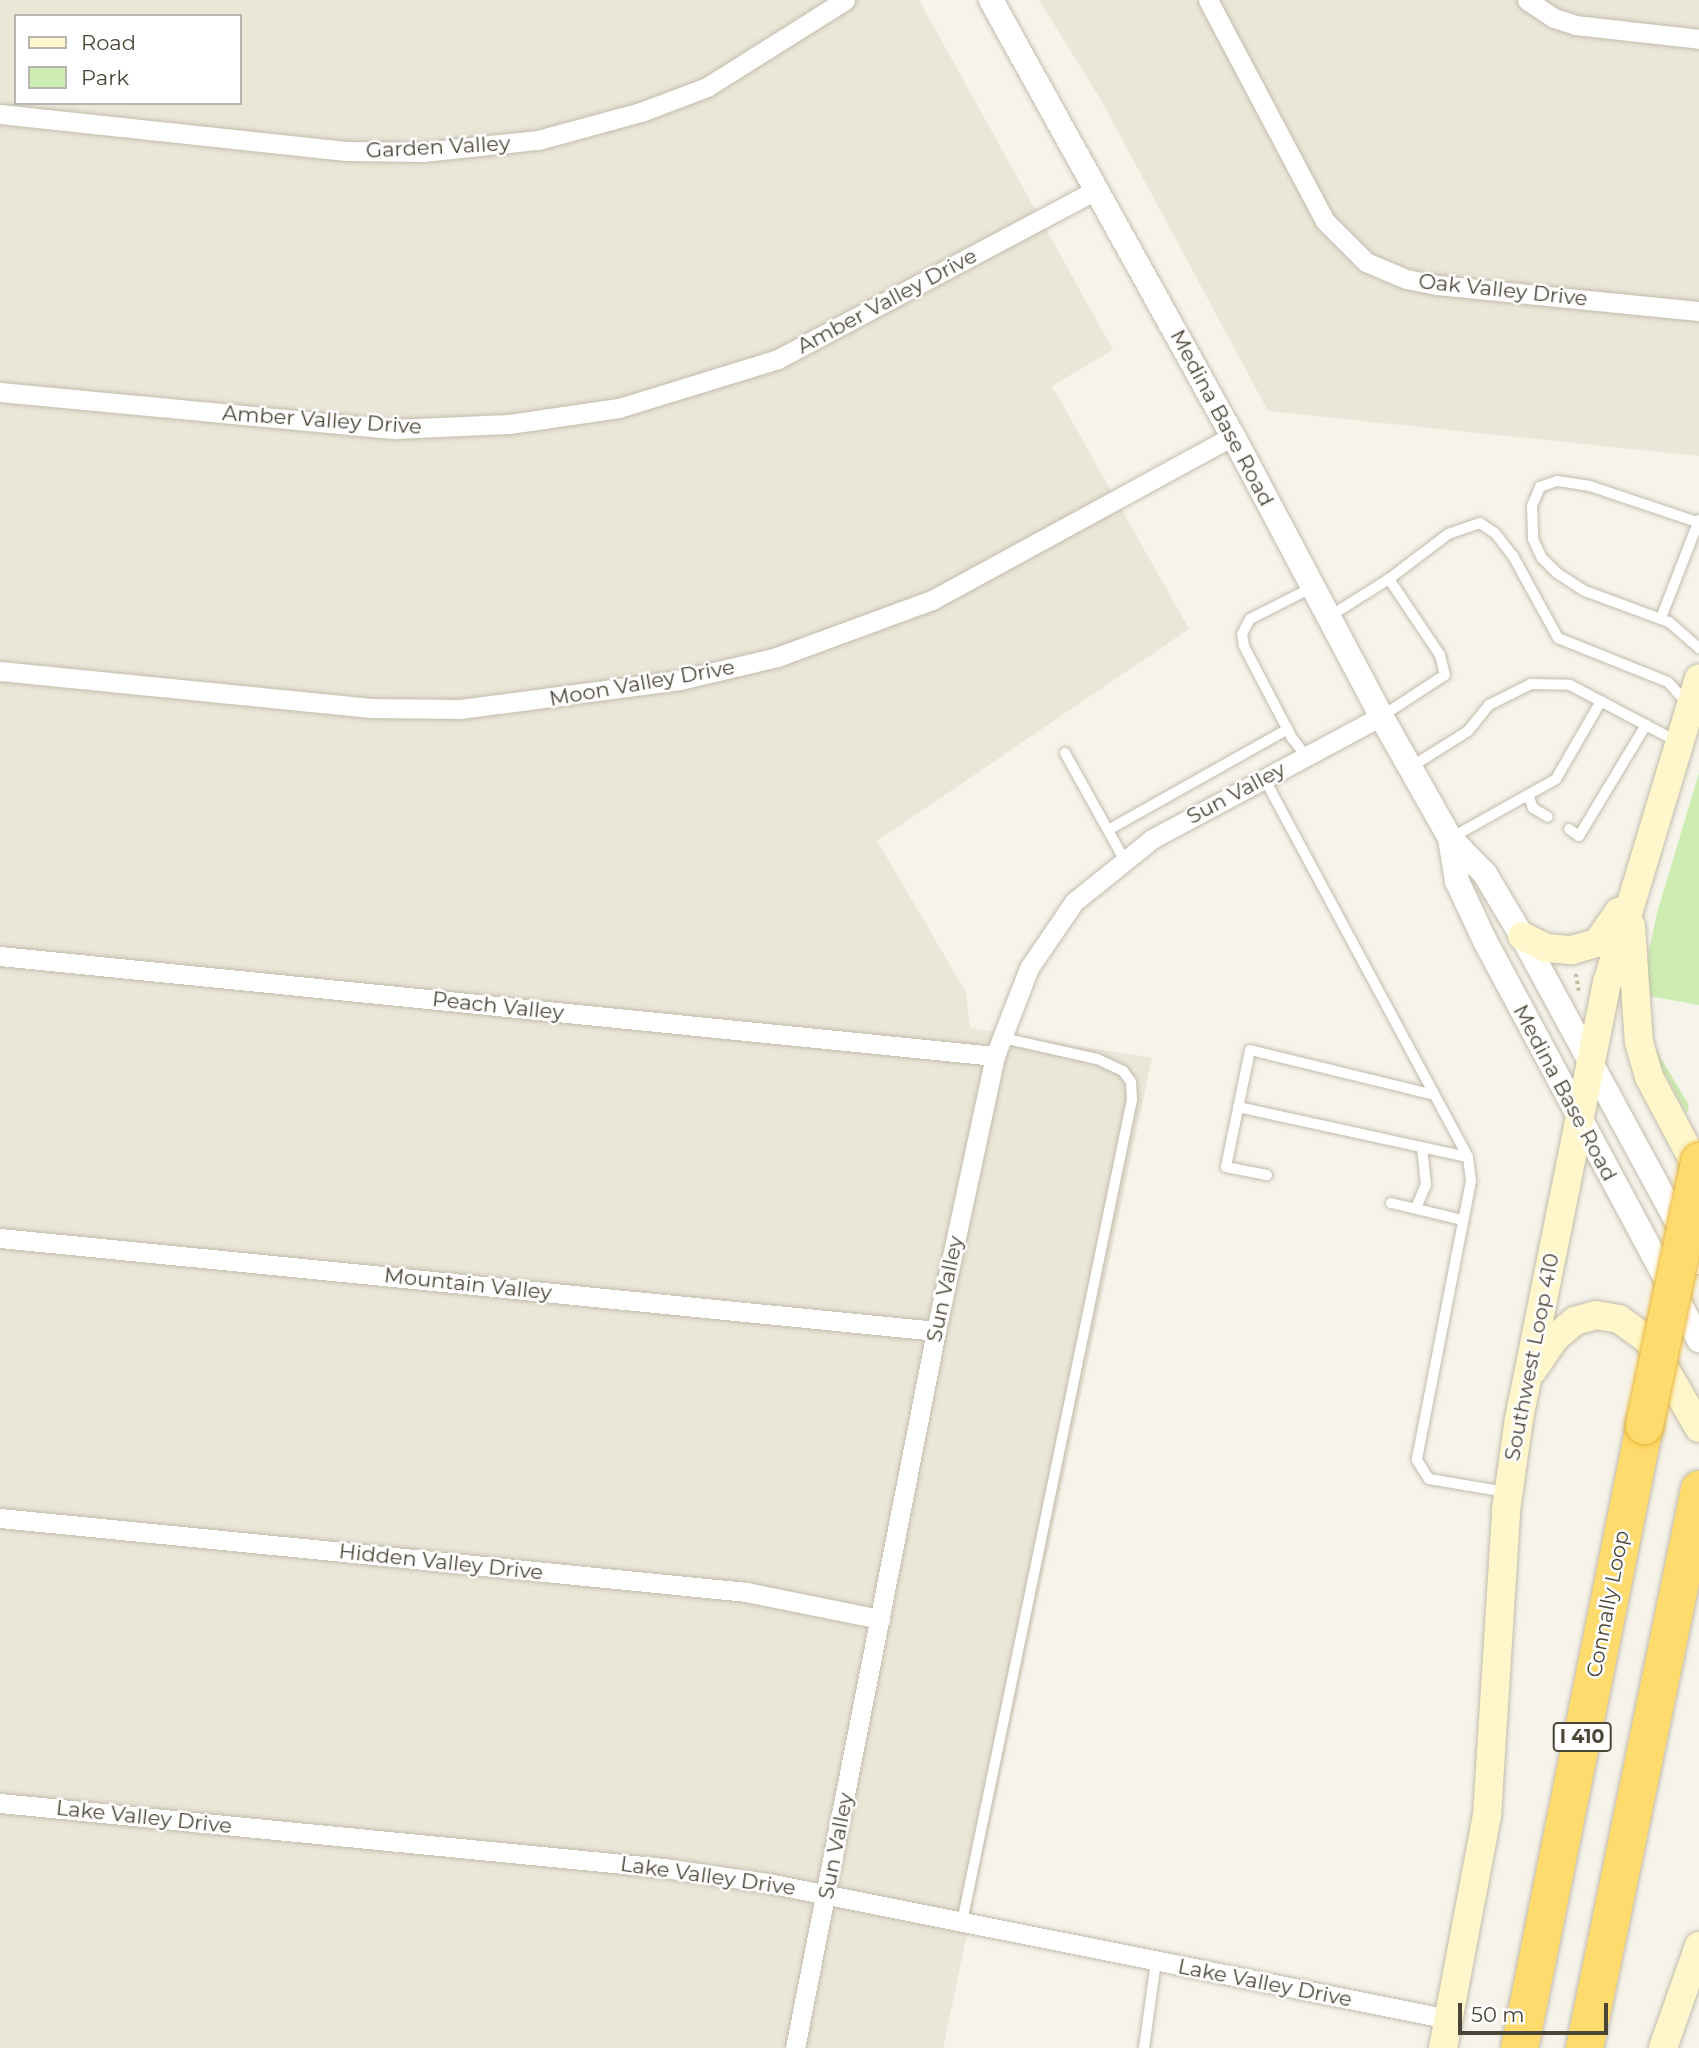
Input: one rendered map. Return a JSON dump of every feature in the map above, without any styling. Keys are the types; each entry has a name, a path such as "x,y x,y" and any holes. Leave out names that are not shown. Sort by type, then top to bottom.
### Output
{"highway":[{"name":"Connally Loop","path":"1519,2048 1699,1161"},
{"path":"1584,2048 1696,1503"}],"main road":[{"name":"Southwest Loop 410","path":"1443,2048 1487,1816 1508,1493 1525,1387 1578,1118 1630,895 1699,679"},
{"path":"1522,936 1547,948 1572,950 1597,943 1630,895"},
{"path":"1630,895 1639,1042 1649,1077 1699,1171"},
{"path":"1525,1387 1541,1357 1564,1329 1590,1316 1611,1317 1633,1327 1649,1341 1699,1428"},
{"path":"1663,2048 1699,1946"}],"street":[{"name":"Garden Valley","path":"0,114 346,151 423,152 538,140 641,112 707,88 845,0"},
{"name":"Medina Base Road","path":"991,0 1233,436 1410,768 1450,838 1485,874 1522,936 1699,1262"},
{"name":"Oak Valley Drive","path":"1208,0 1325,221 1366,262 1406,279 1437,285 1699,311"},
{"path":"1527,0 1575,25 1699,39"},
{"name":"Amber Valley Drive","path":"0,392 395,429 509,424 619,408 778,359 1098,189"},
{"name":"Moon Valley Drive","path":"0,671 371,708 422,708 554,700 680,680 777,657 932,600 1233,436"},
{"name":"Sun Valley","path":"795,2048 936,1331 995,1056 1029,968 1049,934 1074,902 1124,859 1152,839 1381,716"},
{"name":"Medina Base Road","path":"1450,838 1457,881 1485,942 1699,1340"},
{"name":"Peach Valley","path":"0,956 995,1056"},
{"name":"Mountain Valley","path":"0,1238 936,1331"},
{"name":"Hidden Valley Drive","path":"0,1518 746,1592 880,1619"},
{"name":"Lake Valley Drive","path":"0,1803 664,1868 827,1894 1448,2020"}],"lane":[{"path":"1661,618 1698,521 1590,486 1557,481 1540,487 1532,506 1533,539 1542,558 1557,573 1585,591 1661,618 1682,630 1699,648"},
{"path":"1328,617 1389,579 1448,534 1480,523 1495,533 1513,556 1558,638 1668,682 1690,709"},
{"path":"1381,716 1445,675 1440,655 1389,579"},
{"path":"1306,756 1288,729 1244,646 1242,634 1250,620 1313,587"},
{"path":"1410,768 1468,731 1489,705 1531,684 1570,685 1679,743"},
{"path":"1450,838 1556,779 1601,701"},
{"path":"1569,830 1579,836 1646,725"},
{"path":"1110,829 1288,729"},
{"path":"1065,753 1098,817 1110,829 1124,859"},
{"path":"1264,778 1468,1157 1471,1181 1417,1460 1429,1479 1508,1493"},
{"path":"1528,795 1533,808 1548,817"},
{"path":"961,1922 1132,1100 1131,1082 1123,1071 1097,1059 1003,1038"},
{"path":"1267,1175 1226,1167 1250,1051 1435,1095"},
{"path":"1238,1107 1468,1157"},
{"path":"1416,1209 1426,1185 1422,1147"},
{"path":"1391,1203 1463,1220"},
{"path":"1144,2048 1156,1962"}],"path":[{"path":"1573,961 1580,994"}],"shaded area":[{"path":"0,0 919,0 1113,350 1052,386 1189,629 877,841 966,992 970,1028 1152,1058 943,2048 0,2048"},
{"path":"1039,0 1699,0 1699,456 1268,411 1101,100"}],"green space":[{"path":"1699,773 1699,1005 1649,996 1646,1016 1655,1048 1689,1105 1687,1114 1650,1047 1641,988 1657,913"}]}
